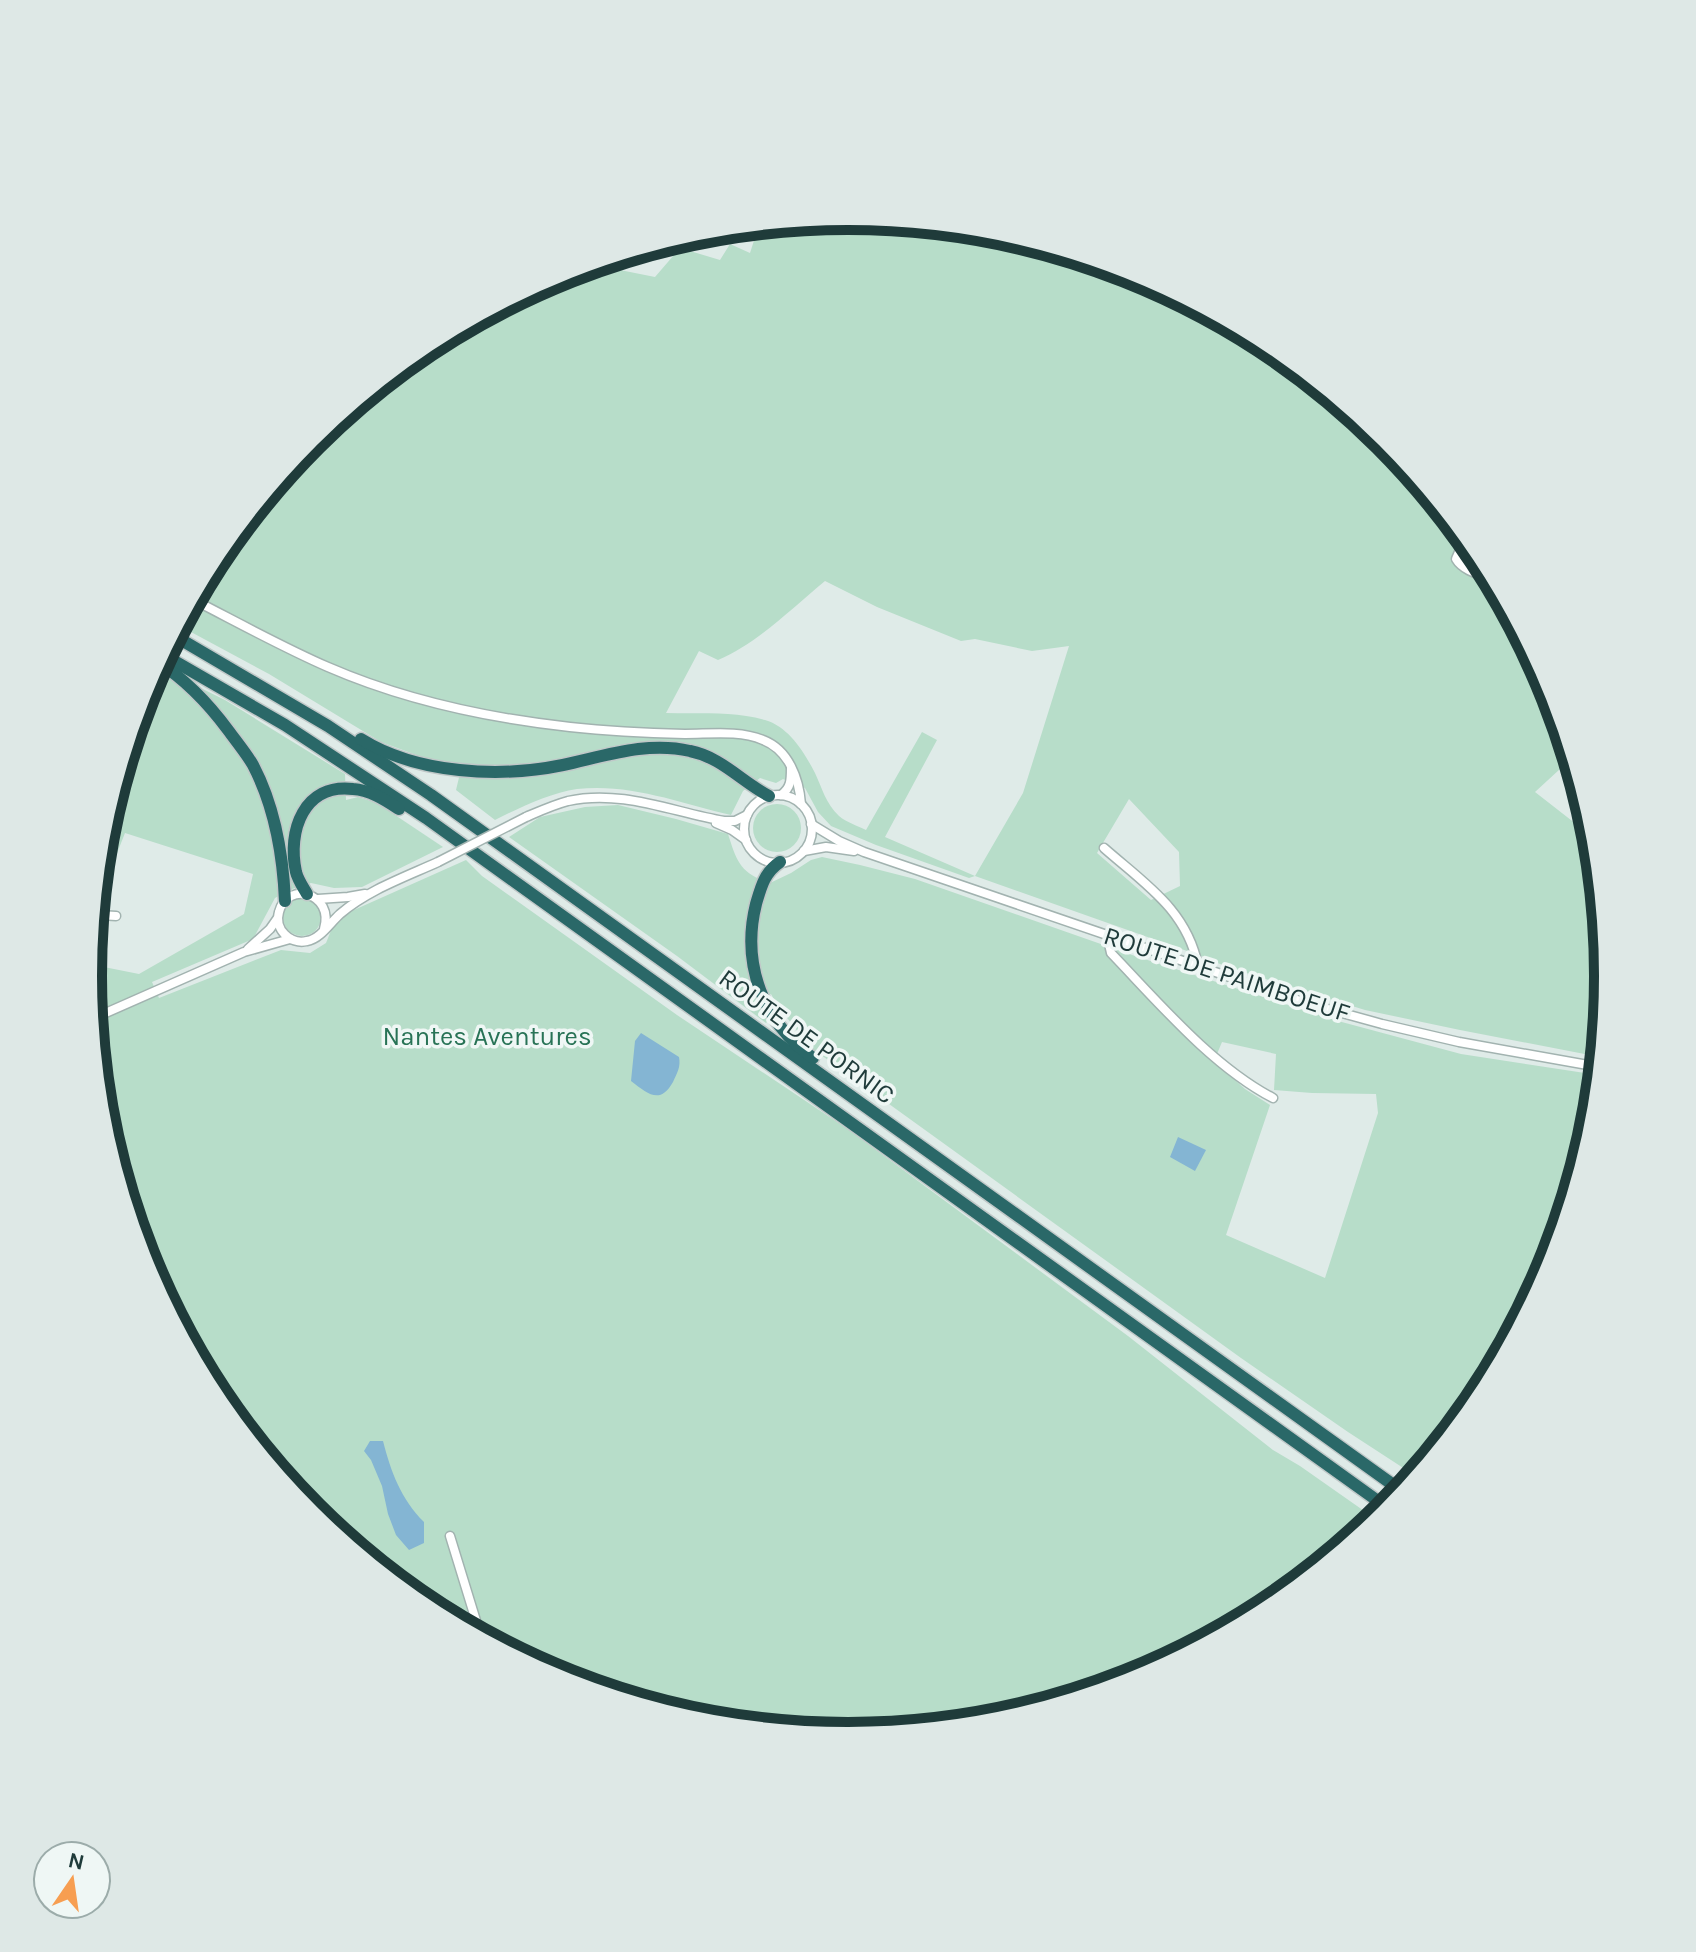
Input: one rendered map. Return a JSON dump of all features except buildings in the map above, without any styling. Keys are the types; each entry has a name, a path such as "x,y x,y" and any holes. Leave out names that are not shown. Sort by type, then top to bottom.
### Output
{"highway":[{"name":"ROUTE DE PORNIC","path":"182,640 328,726 503,844 1393,1485"},
{"name":"ROUTE DE PORNIC","path":"173,660 254,706 400,800 1378,1501"},
{"path":"169,669 209,706 252,763 276,827 284,872 285,901"},
{"path":"328,726 349,731 394,755 482,772 539,769 640,749 692,751 714,760 752,787 775,796"},
{"path":"312,897 296,875 293,844 297,822 312,801 332,790 367,792 436,833 457,840"},
{"path":"780,862 765,876 754,914 752,970 775,1019 800,1047 824,1066 836,1084"}],"street":[{"path":"1460,551 1456,559 1458,564 1475,572"},
{"path":"202,604 329,668 441,704 570,727 756,737 778,747 797,778 801,804"},
{"path":"775,796 789,797 801,804 811,824 810,838 803,851 793,859 780,862 758,856 747,841 744,828 747,815 756,803 788,789 792,782 791,767"},
{"path":"373,892 348,897 295,895 280,908 278,919 282,932 290,939 309,941 353,904 373,892 526,817 569,801 608,798 639,801 724,821 735,821 747,815"},
{"path":"702,817 732,830 747,841"},
{"name":"ROUTE DE PAIMBOEUF","path":"811,824 864,852 1306,1003 1488,1048 1589,1065"},
{"name":"ROUTE DE PAIMBOEUF","path":"803,851 826,847 864,852"},
{"path":"1104,848 1159,895 1175,913 1194,948 1198,966"},
{"path":"312,897 325,910 324,929"},
{"path":"105,915 116,916"},
{"path":"244,952 278,919"},
{"path":"1111,937 1111,953 1180,1026 1245,1081 1273,1098"},
{"path":"104,1014 244,952 290,939"},
{"path":"450,1536 477,1623"}],"green space":[{"path":"848,230 945,236 1041,255 1133,287 1221,330 1302,384 1376,448 1440,522 1494,603 1517,646 1554,736 1564,766 1535,792 1580,830 1592,927 1594,976 1590,1055 1365,1010 1227,967 975,876 969,878 876,845 831,826 818,812 805,788 783,779 776,783 760,778 743,791 731,815 636,791 597,788 556,794 495,820 456,790 462,765 430,760 381,742 269,674 187,630 228,562 287,484 356,415 434,356 518,307 608,270 655,277 679,249 720,260 730,244 750,253 756,236","holes":["825,581 877,607 961,641 975,639 1032,651 1069,646 1023,793 975,876 885,837 937,740 922,732 866,830 839,816 801,749 774,723 741,715 666,713 699,651 718,660 733,653 774,624","1129,799 1179,852 1180,886 1151,900 1097,853"]},
{"name":"Nantes Aventures","path":"168,672 225,700 345,774 346,800 358,797 377,803 443,847 362,887 334,888 311,883 275,898 253,939 152,982 159,998 281,950 310,953 326,943 336,918 466,860 482,876 677,1015 849,1130 1128,1336 1273,1450 1367,1513 1302,1568 1221,1622 1178,1645 1133,1665 1041,1697 945,1716 848,1722 751,1716 702,1708 655,1697 563,1665 475,1622 394,1568 356,1537 287,1468 256,1430 202,1349 159,1261 127,1169 116,1122 108,1073 102,967 139,974 244,914 253,874 125,833 109,874 127,783"},
{"path":"777,804 794,811 801,828 794,845 777,852 760,845 753,828 760,811"},
{"path":"618,805 676,819 728,834 741,865 752,875 770,883 822,857 860,865 915,879 1135,956 1338,1021 1461,1054 1588,1073 1569,1169 1537,1261 1517,1306 1468,1390 1407,1470 1241,1358 810,1047 771,994 757,1003 768,1021 766,1023 509,837 540,817 585,807","holes":["1222,1042 1276,1054 1274,1090 1376,1094 1378,1113 1325,1278 1226,1235 1270,1105 1245,1089 1214,1061"]},
{"path":"302,898 315,904 321,917 315,930 302,936 289,930 283,917 289,904"}],"water":[{"path":"641,1033 679,1057 673,1082 658,1095 648,1093 631,1081 635,1041"},
{"path":"1178,1137 1206,1150 1195,1171 1170,1157"},
{"path":"370,1441 383,1441 398,1484 424,1522 424,1543 409,1550 396,1535 382,1486 364,1451"}]}
